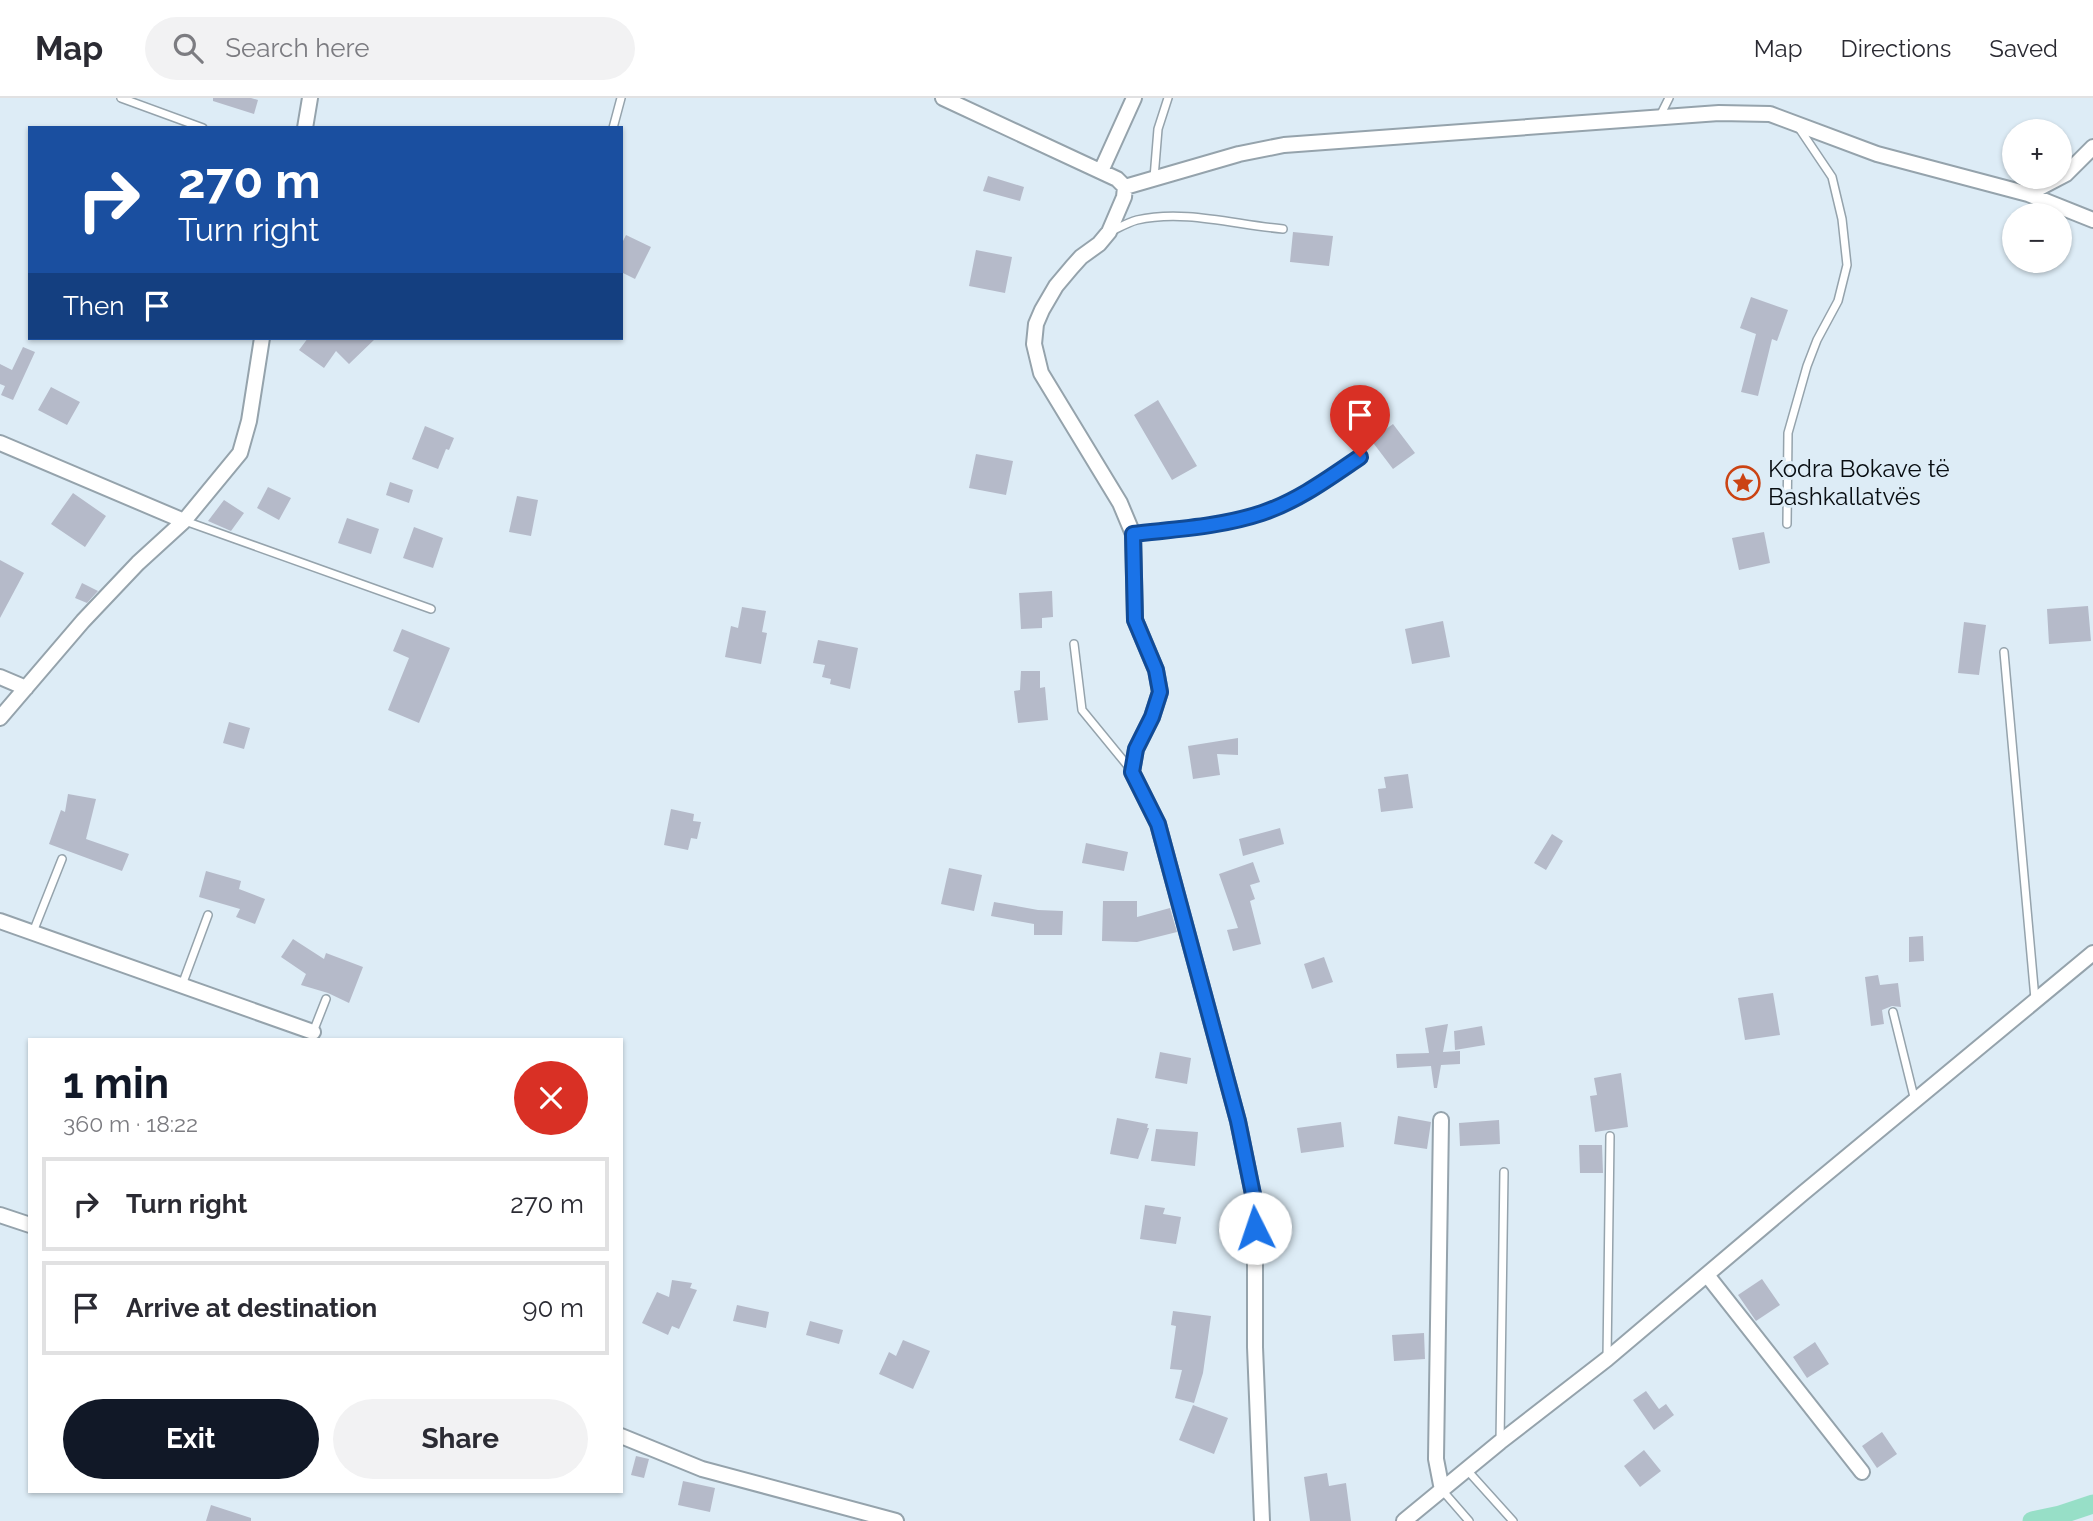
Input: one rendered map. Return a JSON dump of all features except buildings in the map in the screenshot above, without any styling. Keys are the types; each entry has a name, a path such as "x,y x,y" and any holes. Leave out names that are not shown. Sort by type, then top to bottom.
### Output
{"street":[{"path":"305,126 310,98"},
{"path":"943,98 1101,171 1117,179 1125,187"},
{"path":"1101,171 1134,98"},
{"path":"1125,187 1239,153 1284,145 1719,113 1770,114 1877,154 2028,194 2093,220"},
{"path":"2028,194 2066,174 2093,147"},
{"path":"1125,187 1124,197 1109,232 1099,244 1081,257 1056,286 1036,324 1034,344 1041,373 1120,503 1133,534 1135,620 1156,670 1160,692 1152,717 1136,749 1132,772 1158,824 1238,1121 1255,1204 1255,1347 1262,1521"},
{"path":"0,718 83,621 138,563 184,521 240,453 249,421 262,340"},
{"path":"0,443 184,521"},
{"path":"0,677 26,688"},
{"path":"0,921 313,1032"},
{"path":"1404,1521 1500,1442 1607,1360 2093,953"},
{"path":"1441,1120 1436,1459 1442,1490"},
{"path":"0,1215 28,1224"},
{"path":"1707,1275 1862,1472"},
{"path":"623,1437 702,1469 896,1521"}],"lane":[{"path":"121,98 198,126"},
{"path":"614,126 621,98"},
{"path":"1154,178 1158,130 1168,98"},
{"path":"1659,119 1669,98"},
{"path":"1787,524 1788,433 1807,366 1817,340 1838,301 1847,265 1842,219 1832,177 1794,122"},
{"path":"1109,232 1136,220 1163,217 1283,229"},
{"path":"1133,534 1219,525 1263,513 1306,493 1360,457"},
{"path":"184,521 430,609"},
{"path":"1074,644 1082,710 1132,772"},
{"path":"2004,652 2035,1000"},
{"path":"33,933 62,859"},
{"path":"181,986 208,915"},
{"path":"313,1032 326,999"},
{"path":"1894,1012 1915,1102"},
{"path":"1607,1360 1610,1136"},
{"path":"1500,1442 1504,1172"},
{"path":"1466,1469 1513,1521"},
{"path":"1442,1490 1469,1521"}],"waterway":[{"path":"2032,1521 2093,1504"}],"place":[{"name":"Kodra Bokave të Bashkallatvës","path":"1743,483"}],"route":[{"path":"1255,1228 1255,1204 1238,1121 1158,824 1132,772 1136,749 1152,717 1160,692 1156,670 1139,635 1135,620 1133,534 1219,525 1263,513 1306,493 1360,457"}]}
